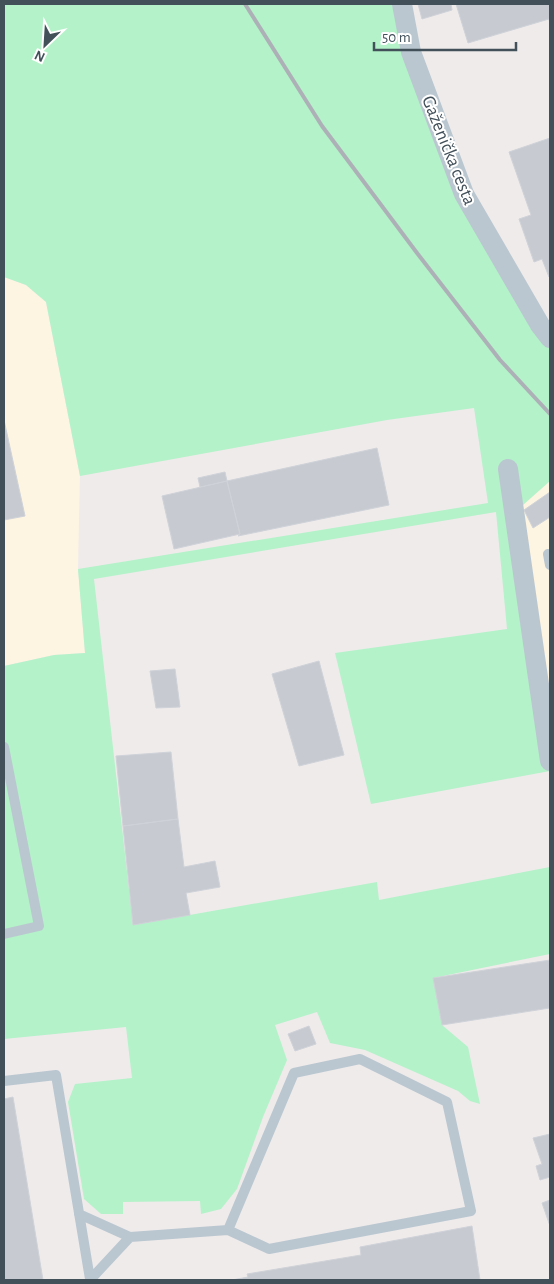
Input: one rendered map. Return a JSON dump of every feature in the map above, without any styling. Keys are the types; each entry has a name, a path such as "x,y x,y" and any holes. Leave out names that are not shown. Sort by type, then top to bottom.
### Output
{"street":[{"name":"Gaženička cesta","path":"402,4 412,52 464,194 540,325 550,338"},
{"path":"508,469 550,761"}],"lane":[{"path":"548,554 550,565"},
{"path":"4,747 39,926 4,934"},
{"path":"79,1214 130,1237 228,1230 269,1249 471,1211 447,1102 360,1060 294,1073 228,1230"},
{"path":"4,1081 56,1075 90,1280"},
{"path":"90,1280 130,1237"}],"shaded area":[{"path":"4,277 26,285 46,302 80,476 78,569 85,653 54,655 4,666"},
{"path":"550,481 550,761 514,512"}],"green space":[{"path":"4,4 402,4 464,194 550,338 550,481 514,513 550,771 371,804 335,653 507,629 496,512 94,579 133,925 377,882 379,900 550,867 550,954 433,978 442,1025 468,1047 480,1104 470,1101 458,1091 365,1050 330,1043 317,1012 275,1025 287,1060 263,1117 237,1189 221,1209 201,1214 200,1201 123,1202 123,1214 101,1214 84,1199 68,1102 75,1084 132,1078 126,1027 4,1039 4,666 54,655 85,653 78,569 488,503 474,408 387,420 80,476 46,302 26,285 4,277"}],"building":[{"path":"418,4 451,4 452,10 422,19"},
{"path":"456,4 550,4 550,24 549,19 468,43"},
{"path":"550,138 549,277 542,259 534,262 519,219 531,215 509,152"},
{"path":"4,420 25,516 4,520"},
{"path":"377,448 389,505 238,536 240,534 227,481"},
{"path":"225,472 227,481 200,487 198,478"},
{"path":"227,481 240,534 174,549 162,496"},
{"path":"550,492 550,517 533,528 524,510"},
{"path":"319,661 344,755 299,766 272,674"},
{"path":"175,669 180,707 156,708 150,671"},
{"path":"171,752 178,819 123,826 116,756"},
{"path":"178,819 184,867 215,861 220,887 186,893 190,915 133,925 123,826"},
{"path":"550,960 550,1008 442,1025 433,978"},
{"path":"309,1026 316,1044 295,1051 288,1034"},
{"path":"13,1097 43,1280 4,1280 4,1099"},
{"path":"550,1134 550,1177 540,1180 536,1166 542,1164 533,1138"},
{"path":"550,1200 550,1226 542,1203"},
{"path":"472,1226 480,1280 232,1280 248,1277 247,1274 361,1255 360,1247"}],"railway":[{"path":"245,4 322,126 500,360 550,414"}]}
